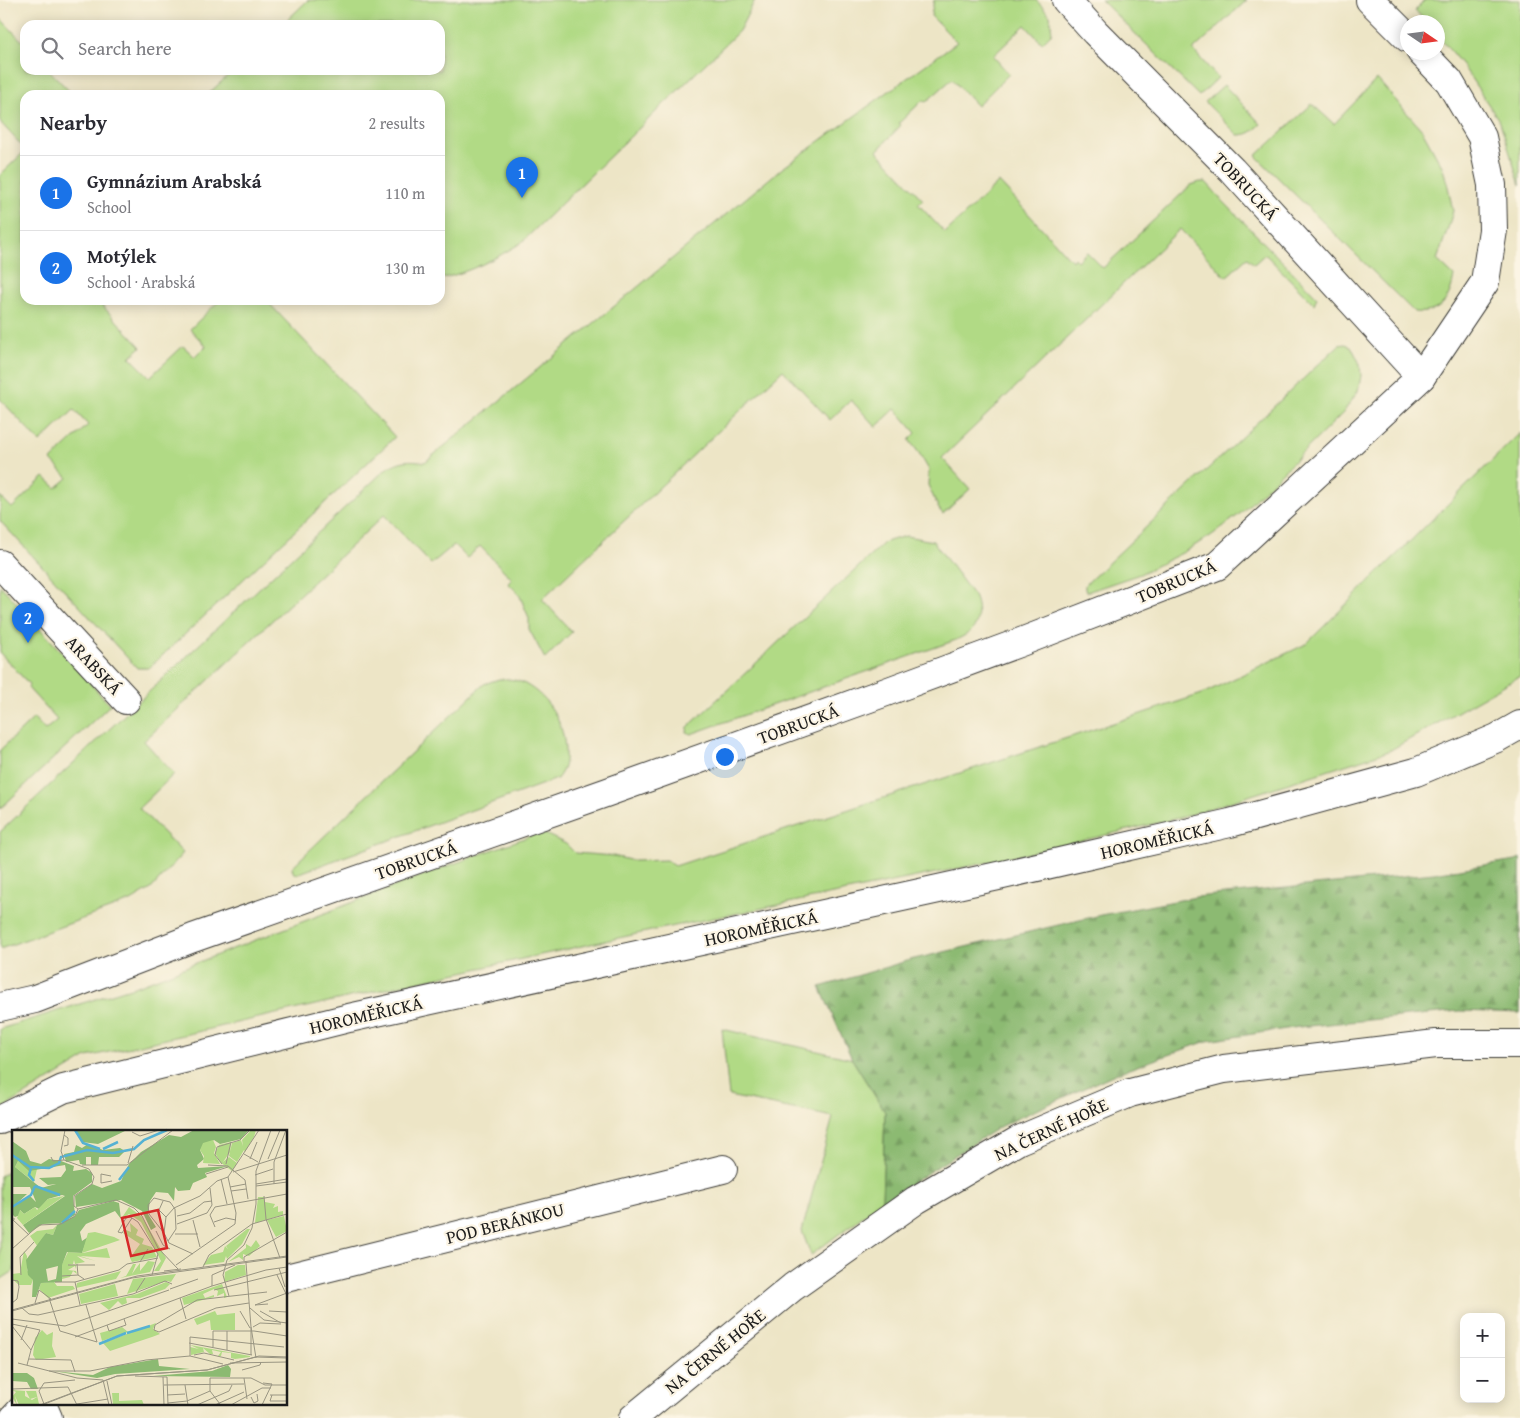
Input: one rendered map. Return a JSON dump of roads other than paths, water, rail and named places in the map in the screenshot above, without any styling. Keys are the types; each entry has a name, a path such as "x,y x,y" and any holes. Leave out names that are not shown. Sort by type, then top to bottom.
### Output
{"street":[{"name":"TOBRUCKÁ","path":"1066,0 1095,32 1232,170 1421,377"},
{"path":"1370,0 1400,30"},
{"name":"TOBRUCKÁ","path":"0,1007 35,1000 194,938 867,699 1217,566 1421,377 1485,282 1493,230 1492,185 1482,137 1448,81 1428,60"},
{"name":"ARABSKÁ","path":"0,564 126,700"},
{"name":"HOROMĚŘICKÁ","path":"0,1120 63,1089 349,1018 1008,874 1230,823 1416,772 1497,738 1520,725"},
{"name":"NA ČERNÉ HOŘE","path":"633,1418 793,1287 916,1200 1019,1140 1130,1094 1224,1070 1436,1044 1520,1044"},
{"name":"POD BERÁNKOU","path":"288,1278 724,1169"},
{"path":"14,1418 25,1406"},
{"path":"43,1406 48,1418"}],"place":[{"name":"Gymnázium Arabská","path":"522,198"},
{"name":"Motýlek","path":"28,643"}]}
